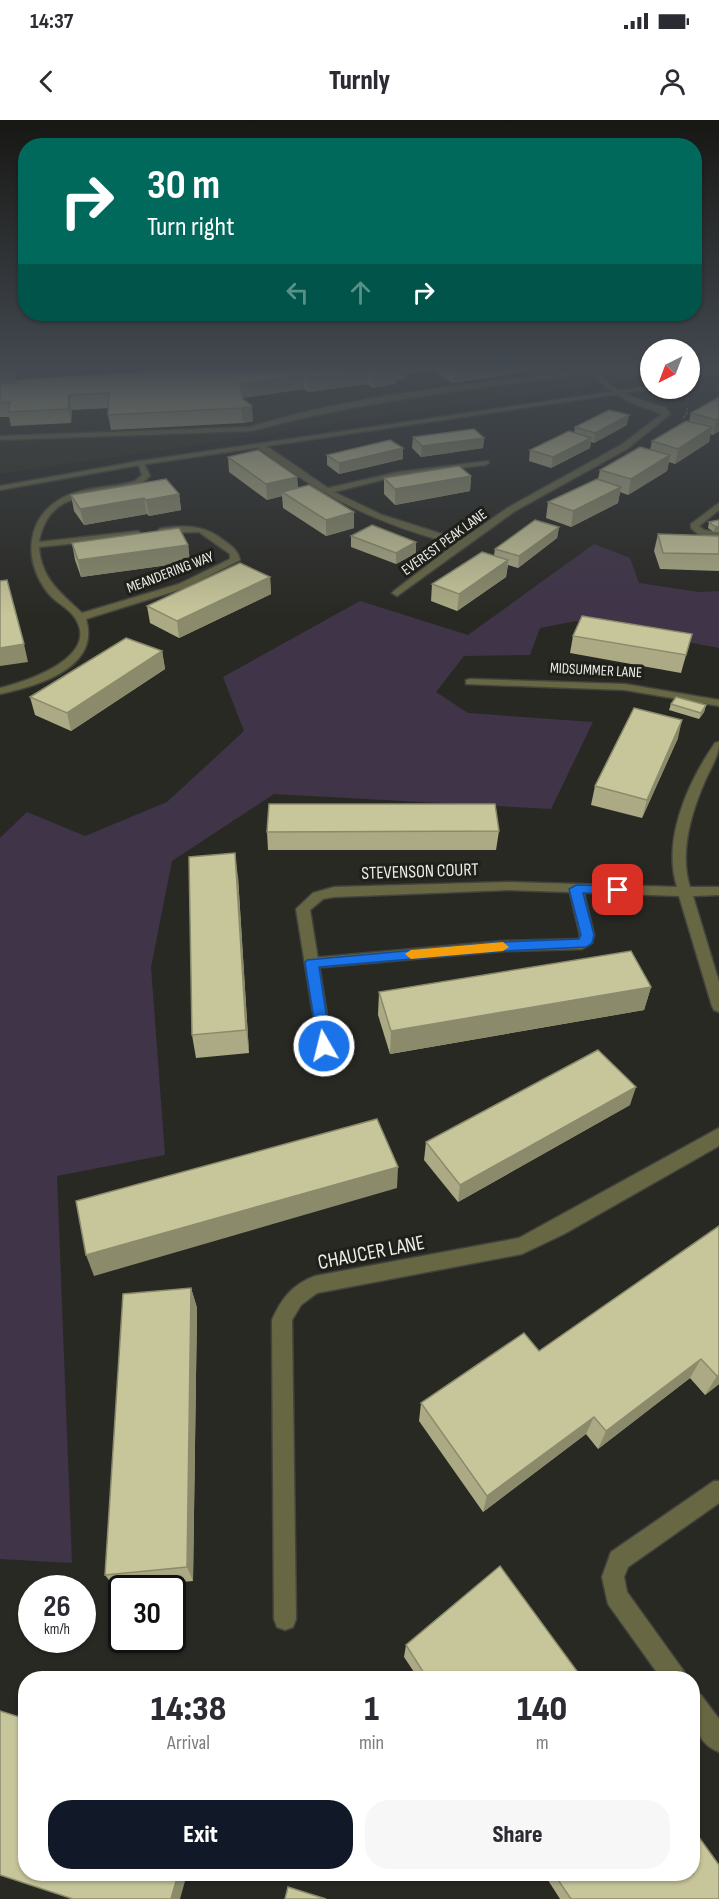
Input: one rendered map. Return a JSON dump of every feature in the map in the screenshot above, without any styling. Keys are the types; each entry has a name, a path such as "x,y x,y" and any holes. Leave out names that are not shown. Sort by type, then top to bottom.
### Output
{"street":[{"path":"11,477 197,449"},
{"path":"0,488 232,449"},
{"path":"265,449 354,508 380,519 462,543"},
{"name":"EVEREST PEAK LANE","path":"397,593 462,543 549,486 620,449"},
{"path":"0,691 32,683 66,665 81,645 84,631 80,617 54,594 38,566 35,545 42,522 62,502 83,492 140,482 146,476 140,463"},
{"path":"326,491 398,474 485,464"},
{"path":"719,506 694,526 701,532 719,536"},
{"name":"MEANDERING WAY","path":"80,617 182,586 231,564 236,557 206,530 191,528 156,532"},
{"path":"35,545 145,534"},
{"name":"MIDSUMMER LANE","path":"470,682 616,684 660,690 719,703"},
{"path":"719,745 697,784 682,841 678,870 682,892 719,1006"},
{"name":"STEVENSON COURT","path":"324,1046 303,909 318,896 334,892 509,886 682,892"},
{"path":"312,963 504,946 582,944 587,940 587,935 576,889"},
{"path":"682,892 719,891"},
{"name":"CHAUCER LANE","path":"285,1619 282,1320 288,1304 301,1291 315,1285 522,1246 711,1142 719,1135"},
{"path":"670,1671 616,1596 613,1576 619,1560 714,1492 719,1492"},
{"path":"700,1713 719,1740"}],"shaded area":[{"path":"0,449 166,449 0,474"},
{"path":"594,544 630,558 639,583 699,592 719,591 719,648 576,621 540,628 530,655 464,656 436,692 468,713 593,722 551,809 274,794 172,861 151,967 165,1155 57,1176 72,1563 0,1559 0,838 27,812 85,836 167,802 244,731 223,677 360,601 468,635"}],"building":[{"path":"352,449 399,449 339,463 327,455"},
{"path":"532,449 569,449 553,457 530,450"},
{"path":"636,449 648,449 670,455 631,479 600,470"},
{"path":"258,450 297,477 266,484 228,457"},
{"path":"459,466 471,476 395,489 384,478"},
{"path":"166,479 179,494 80,509 71,495"},
{"path":"597,479 621,487 573,511 548,502"},
{"path":"309,485 354,512 326,520 282,492"},
{"path":"535,520 559,527 519,556 495,549"},
{"path":"719,520 719,526 716,527 709,522"},
{"path":"372,525 416,542 396,553 351,536"},
{"path":"179,528 188,545 78,560 72,543"},
{"path":"658,534 719,536 719,554 663,553"},
{"path":"482,552 508,560 459,594 432,584"},
{"path":"240,563 270,577 177,621 147,606"},
{"path":"7,580 24,644 0,648 0,581"},
{"path":"582,616 692,634 686,655 573,636"},
{"path":"126,638 162,651 67,713 30,697"},
{"path":"676,697 706,705 701,713 671,704"},
{"path":"634,708 682,720 647,800 595,786"},
{"path":"269,804 495,804 499,831 267,832"},
{"path":"235,853 246,1030 192,1035 189,857"},
{"path":"631,951 651,987 391,1031 379,992"},
{"path":"598,1050 636,1087 460,1185 426,1142"},
{"path":"377,1119 398,1167 86,1255 76,1201"},
{"path":"719,1226 719,1375 717,1376 701,1359 606,1431 594,1417 487,1496 421,1403 524,1333 539,1351"},
{"path":"191,1288 187,1567 105,1575 123,1294"},
{"path":"500,1566 577,1671 423,1671 406,1645"},
{"path":"0,1711 18,1717 18,1881 0,1875"},
{"path":"700,1839 719,1865 719,1899 571,1899 559,1881 700,1881"},
{"path":"18,1881 176,1881 171,1899 73,1899"},
{"path":"288,1887 326,1899 285,1899"}],"slow traffic":[{"path":"411,954 503,947"}],"route":[{"path":"324,1046 312,963 504,946 582,944 587,940 587,935 576,889 618,890"}]}
